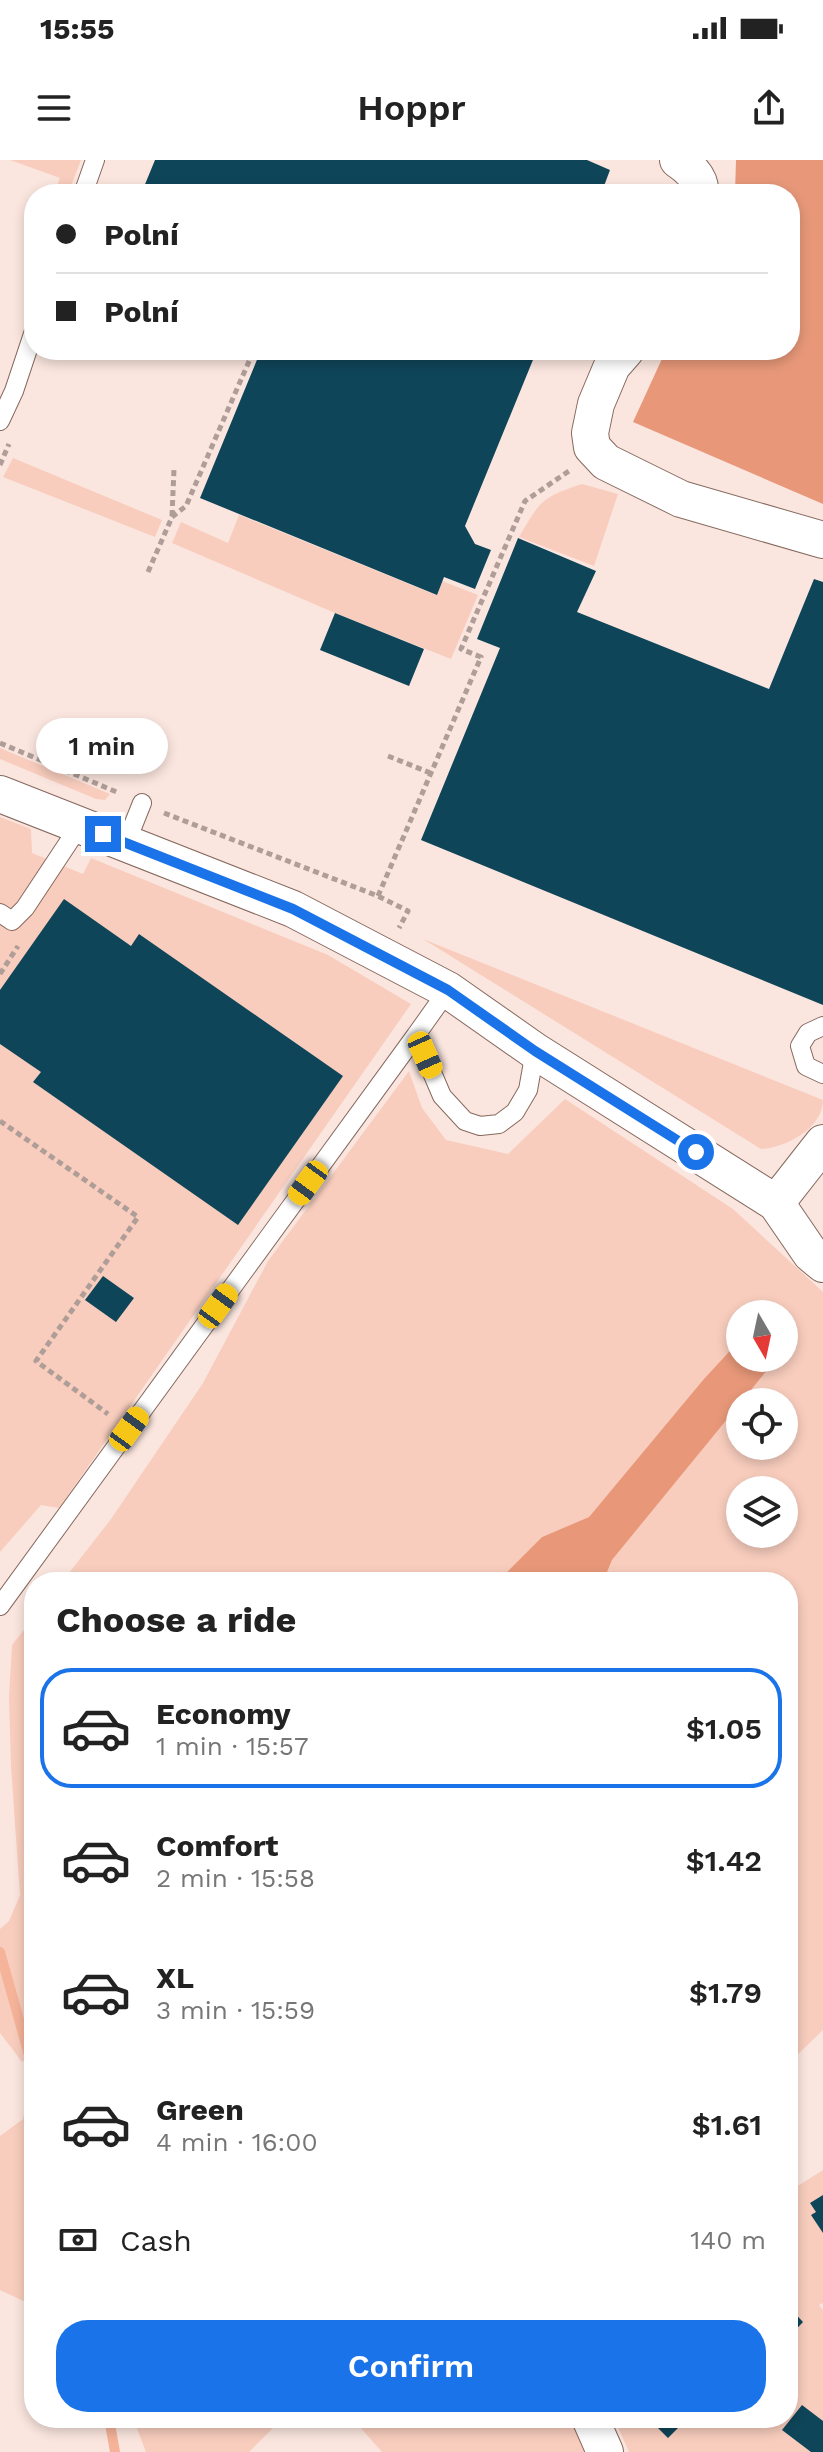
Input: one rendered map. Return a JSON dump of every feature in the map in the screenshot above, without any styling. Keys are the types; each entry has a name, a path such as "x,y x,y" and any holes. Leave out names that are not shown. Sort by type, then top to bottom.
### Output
{"street":[{"path":"678,160 692,170 699,184"},
{"path":"617,360 596,404 590,433 592,447 606,462 681,499 823,540"},
{"path":"0,794 293,909 448,990 535,1051 776,1203 811,1254 823,1264"},
{"path":"776,1203 823,1143"},
{"path":"594,2428 605,2452"}],"lane":[{"path":"87,184 95,160"},
{"path":"0,421 24,360"},
{"path":"126,843 142,803"},
{"path":"0,913 12,921 25,908 80,825"},
{"path":"25,1572 448,990"},
{"path":"823,1026 808,1033 800,1046 806,1066 823,1074"},
{"path":"416,1035 442,1096 465,1121 480,1126 499,1124 515,1112 528,1090 535,1051"},
{"path":"0,1606 24,1573"}],"path":[{"path":"172,517 186,506 250,360"},
{"path":"378,896 481,657 461,649 525,501 597,452"},
{"path":"148,572 172,517 174,469"},
{"path":"0,743 378,896 408,911 397,933"},
{"path":"388,756 433,774"},
{"path":"0,1121 138,1217 36,1361 129,1429"}],"shaded area":[{"path":"10,160 81,160 72,184 58,184 60,178"},
{"path":"736,160 823,160 823,504 633,422 661,360 800,360 800,184 735,184"},
{"path":"13,458 162,520 155,537 3,477"},
{"path":"582,484 618,494 594,566 519,537 543,502"},
{"path":"239,515 436,595 442,581 478,595 451,659 172,543 181,522 228,543"},
{"path":"0,748 110,794 105,800 96,799 0,759"},
{"path":"0,817 31,829 32,853 83,874 91,858 328,955 411,1004 59,1508 41,1505 0,1552"},
{"path":"423,939 823,1100 821,1110 810,1128 801,1135 781,1145 761,1149"},
{"path":"409,1071 422,1108 446,1140 508,1154 565,1099 733,1209 823,1292 823,2030 798,2054 798,1572 607,1572 612,1560 726,1420 726,1460 798,1460 798,1388 752,1388 766,1372 798,1372 798,1300 726,1300 726,1356 589,1517 542,1537 507,1572 70,1572 111,1519 203,1383 268,1261"},
{"path":"726,1355 726,1372 766,1372 752,1388 726,1388 726,1420 612,1560 607,1572 507,1572 542,1537 589,1517"},
{"path":"24,1630 22,2062 0,2033 0,1929 9,1921 20,1895 11,1767 9,1697 12,1645"},
{"path":"24,2114 24,2301 0,2290 0,2136 23,2119"},
{"path":"823,2170 823,2303 819,2305 823,2310 823,2452 629,2452 618,2428 798,2428 798,2186"},
{"path":"137,2428 273,2428 249,2452 146,2452"},
{"path":"361,2428 574,2428 585,2452 382,2452"}],"building":[{"path":"155,160 587,160 610,170 605,184 145,184"},
{"path":"257,360 533,360 465,526 475,544 491,550 475,589 444,577 437,595 200,498"},
{"path":"518,538 596,571 577,612 769,689 814,579 823,582 823,1005 421,840 500,648 477,639"},
{"path":"335,613 424,649 409,686 320,650"},
{"path":"64,899 131,946 139,934 343,1076 238,1225 33,1082 41,1072 0,1044 0,990"},
{"path":"103,1276 134,1298 116,1322 85,1300"},
{"path":"823,2195 823,2233 811,2215 816,2212 810,2203"},
{"path":"802,2405 823,2421 823,2452 811,2452 782,2430 798,2428 798,2410"},
{"path":"658,2428 678,2428 668,2438"}],"waterway":[{"path":"0,1952 24,2037"},
{"path":"111,2428 115,2452"}],"route":[{"path":"103,834 293,909 448,990 535,1051 696,1152"}]}
